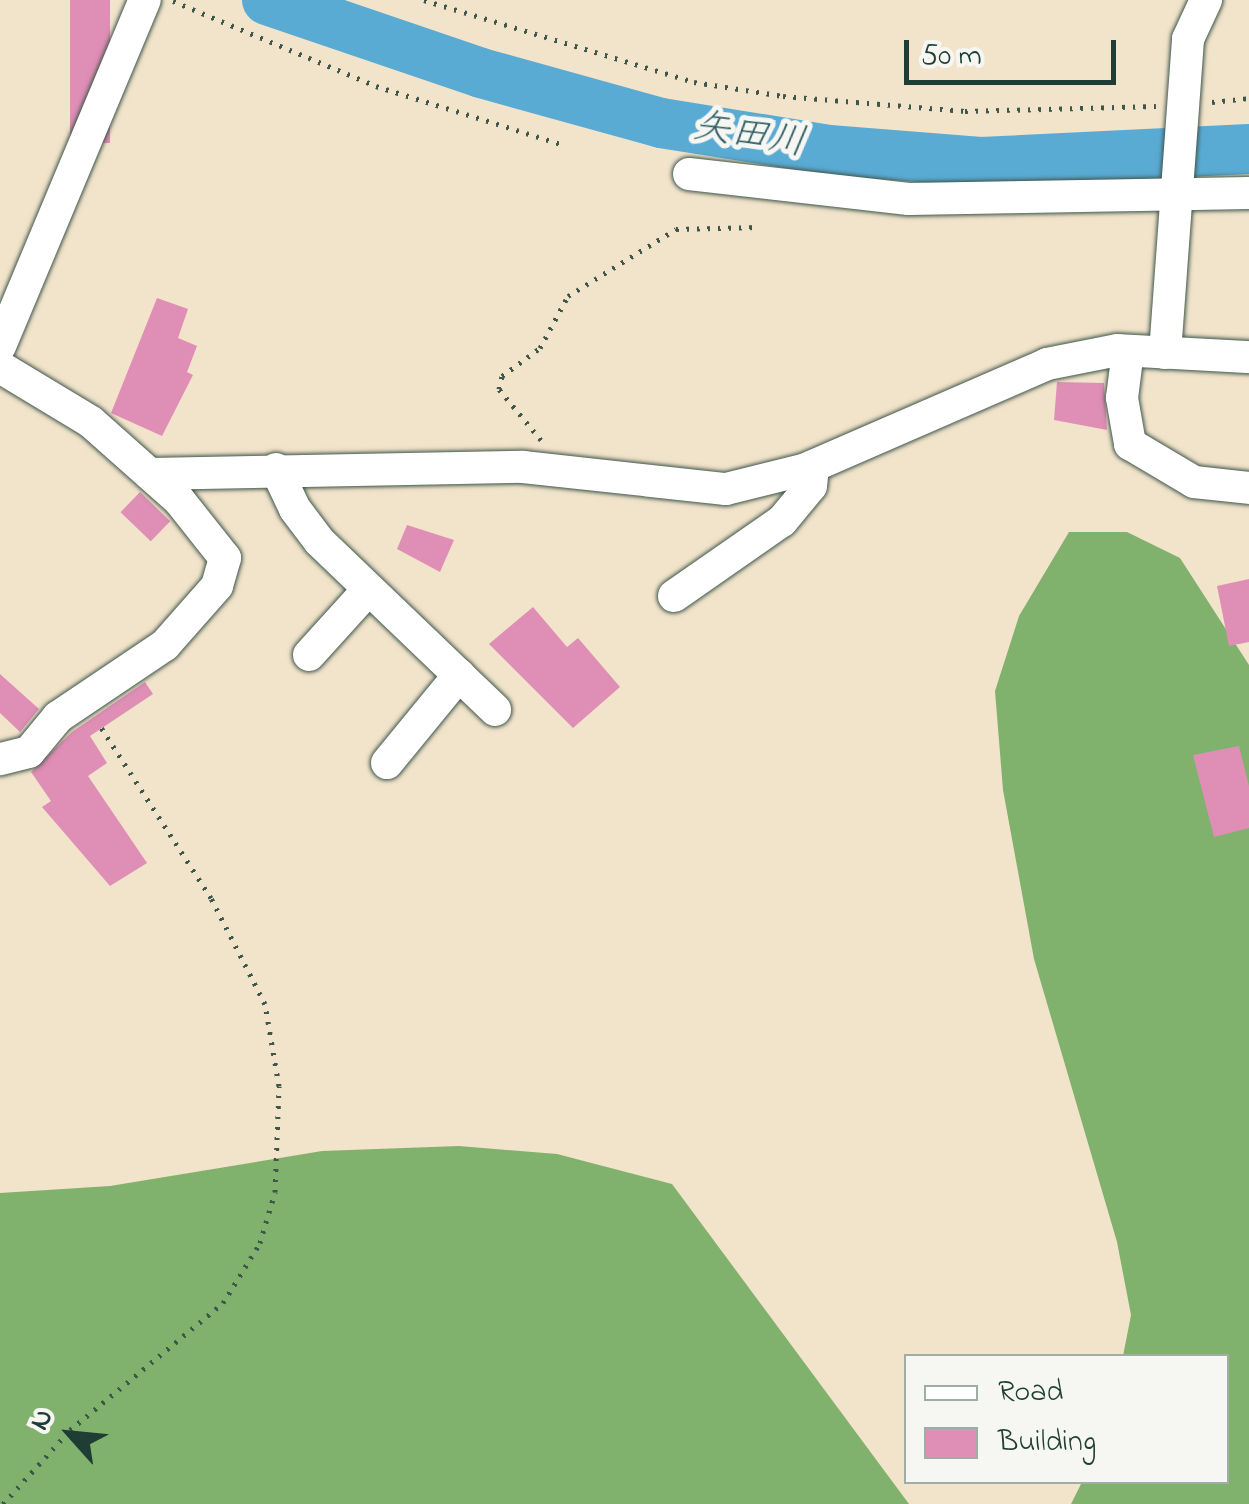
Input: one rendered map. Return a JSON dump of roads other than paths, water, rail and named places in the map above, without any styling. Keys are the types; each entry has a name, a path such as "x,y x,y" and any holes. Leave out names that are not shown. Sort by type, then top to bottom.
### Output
{"street":[{"path":"0,346 145,0"},
{"path":"1165,352 1188,39 1206,0"},
{"path":"688,174 909,200 1179,199 1249,193"},
{"path":"1128,351 1122,398 1130,444 1194,482 1249,488"},
{"path":"150,474 276,469 552,471 692,490 754,484 813,466 1047,364 1128,351 1249,357"},
{"path":"0,367 60,400 150,474 216,543 224,572 165,645 82,698 29,752 0,760"},
{"path":"674,596 782,521 811,486 813,466"},
{"path":"276,469 295,509 367,591 495,710"},
{"path":"309,655 367,591"},
{"path":"387,763 459,675"}],"waterway":[{"name":"矢田川","path":"267,0 481,73 661,123 829,150 981,162 1249,149"}]}
